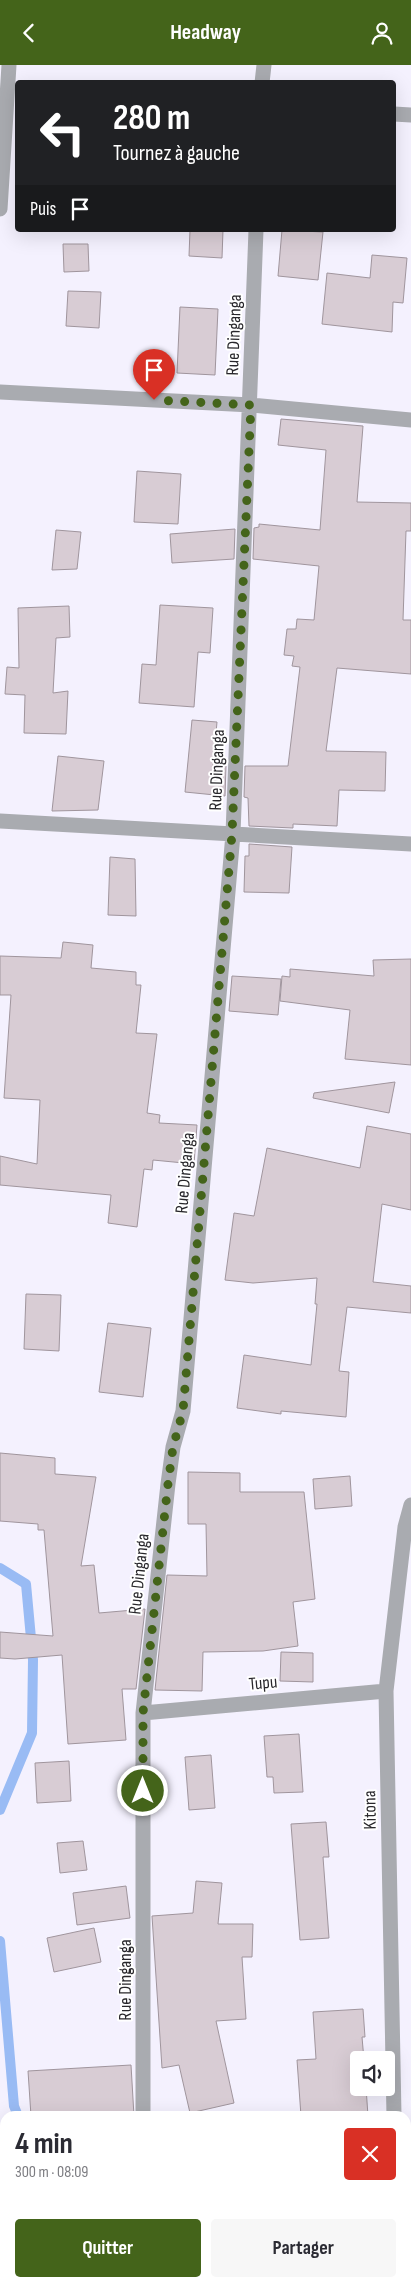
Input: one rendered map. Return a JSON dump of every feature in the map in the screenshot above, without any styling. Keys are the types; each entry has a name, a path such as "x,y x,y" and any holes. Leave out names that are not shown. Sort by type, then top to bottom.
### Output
{"street":[{"path":"0,209 9,65"},
{"path":"262,80 264,65"},
{"path":"396,114 411,115"},
{"name":"Rue Dinganga","path":"143,2111 143,1713 168,1484 173,1447 183,1411 232,834 251,405 256,232"},
{"path":"0,392 251,405 411,420"},
{"path":"0,821 411,844"},
{"name":"Kitona","path":"394,2111 386,1691 405,1527 411,1505"},
{"name":"Tupu","path":"143,1713 386,1691"}],"building":[{"path":"190,232 223,232 222,258 189,256"},
{"path":"282,232 323,232 318,280 278,276"},
{"path":"63,244 88,244 89,271 64,272"},
{"path":"372,255 407,258 403,303 393,302 392,332 322,324 327,273 370,278"},
{"path":"68,291 101,292 99,328 66,326"},
{"path":"180,307 218,309 215,375 177,373"},
{"path":"281,419 363,426 357,502 411,503 411,531 406,531 403,620 411,620 411,674 337,668 326,751 386,752 385,791 339,790 337,826 293,824 293,828 249,826 248,798 244,797 245,766 288,766 300,667 292,666 294,656 284,655 287,629 296,629 297,619 314,620 319,566 253,559 254,528 259,527 259,524 320,530 326,450 278,445"},
{"path":"137,471 181,474 178,524 134,522"},
{"path":"235,529 234,559 172,563 170,534"},
{"path":"56,530 81,532 77,569 52,570"},
{"path":"160,605 213,608 210,653 198,652 194,707 139,703 142,664 156,665"},
{"path":"69,606 70,637 56,638 53,693 68,691 66,734 24,733 25,695 5,694 7,667 19,668 18,608"},
{"path":"192,720 217,722 213,766 226,766 225,796 185,792"},
{"path":"58,756 104,761 98,810 52,811"},
{"path":"249,844 292,847 289,893 244,892 245,856 249,856"},
{"path":"110,857 135,859 136,916 108,915"},
{"path":"63,942 93,945 91,968 136,972 136,985 141,985 136,1033 157,1034 147,1113 160,1115 159,1123 197,1125 194,1164 153,1160 152,1170 144,1169 137,1227 108,1223 111,1195 0,1185 0,1156 37,1164 40,1100 4,1098 11,995 0,995 0,956 61,958"},
{"path":"411,959 411,1065 345,1059 350,1010 280,1001 282,976 290,977 290,969 374,976 373,960"},
{"path":"232,976 281,979 278,1015 229,1011"},
{"path":"395,1082 389,1113 313,1098 314,1093"},
{"path":"367,1126 411,1134 411,1210 382,1204 373,1282 411,1286 411,1313 347,1307 339,1371 349,1372 346,1417 281,1411 281,1414 237,1408 244,1355 311,1365 317,1304 315,1304 317,1278 253,1283 225,1280 234,1213 254,1216 267,1148 360,1168"},
{"path":"26,1294 61,1295 59,1351 24,1349"},
{"path":"108,1323 151,1328 143,1397 99,1392"},
{"path":"0,1453 55,1458 55,1474 96,1477 81,1566 94,1565 99,1613 145,1609 136,1689 122,1689 126,1740 68,1744 62,1655 15,1659 0,1658 0,1632 53,1636 44,1530 38,1530 38,1524 0,1521"},
{"path":"188,1472 240,1473 240,1492 304,1492 315,1599 293,1602 298,1646 263,1651 203,1652 202,1691 155,1690 167,1575 207,1576 206,1524 188,1524"},
{"path":"350,1476 352,1506 315,1509 313,1479"},
{"path":"281,1652 313,1653 313,1682 280,1681"},
{"path":"299,1734 303,1792 274,1793 273,1777 267,1777 264,1736"},
{"path":"211,1755 215,1808 189,1810 185,1757"},
{"path":"69,1761 71,1801 37,1803 35,1763"},
{"path":"326,1822 329,1857 323,1857 329,1938 300,1940 291,1824"},
{"path":"83,1841 87,1870 60,1873 57,1843"},
{"path":"196,1881 222,1883 218,1924 253,1924 252,1957 242,1957 246,2019 216,2021 234,2103 199,2111 190,2111 179,2065 162,2068 152,1916 193,1913"},
{"path":"126,1886 130,1918 77,1925 73,1893"},
{"path":"94,1928 101,1962 54,1972 47,1938"},
{"path":"363,2009 365,2037 362,2037 363,2051 350,2051 350,2096 367,2096 368,2111 301,2111 297,2060 316,2059 313,2012"},
{"path":"131,2065 134,2111 31,2111 28,2071"}],"waterway":[{"path":"0,1568 26,1584 33,1660 32,1733 0,1810"},
{"path":"0,1941 14,2106 16,2111"}],"route":[{"path":"143,1791 143,1713 168,1484 173,1447 183,1411 232,834 251,405 154,400"}]}
